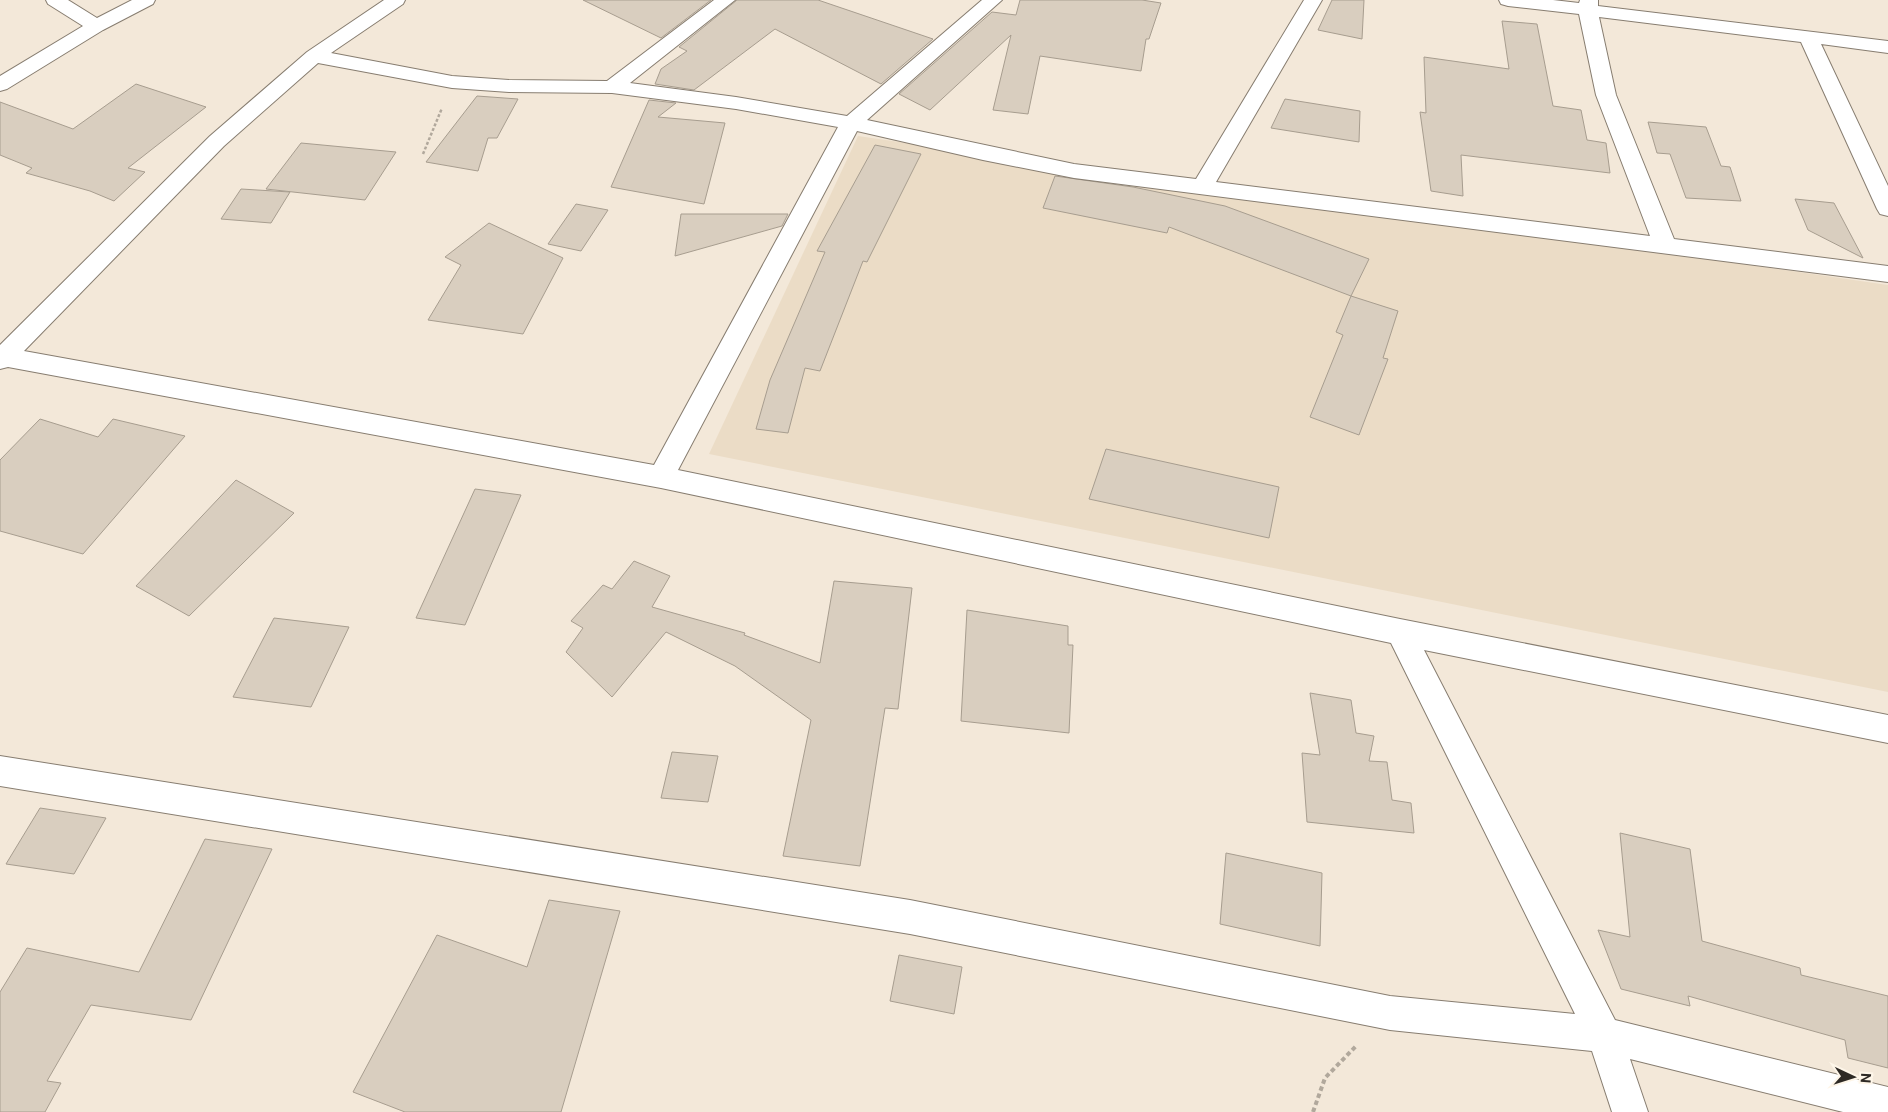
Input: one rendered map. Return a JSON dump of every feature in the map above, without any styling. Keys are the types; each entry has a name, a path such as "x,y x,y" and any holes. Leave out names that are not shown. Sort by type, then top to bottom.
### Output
{"street":[{"path":"55,0 96,26"},
{"path":"0,85 96,26 146,0"},
{"path":"1,358 217,142 314,56 396,0"},
{"path":"612,88 726,0"},
{"path":"661,477 851,123 992,0"},
{"path":"1203,186 1313,0"},
{"path":"1508,0 1588,5 1888,47"},
{"path":"1588,5 1606,95 1665,245"},
{"path":"1808,37 1888,209"},
{"path":"314,56 452,82 509,86 612,88 736,103 851,123 983,153 1074,171 1888,274"},
{"path":"1,358 661,477 1400,632 1888,729"},
{"path":"1400,632 1604,1035 1630,1112"},
{"path":"0,771 910,917 1390,1013 1604,1035 1888,1105"}],"path":[{"path":"423,154 452,82"},
{"path":"1313,1112 1325,1078 1390,1013"}],"shaded area":[{"path":"858,136 1888,285 1888,692 709,454"}],"building":[{"path":"583,0 711,0 661,38"},
{"path":"737,0 818,0 933,39 881,84 775,29 694,90 655,84 661,69 687,51 679,47"},
{"path":"1020,0 1142,0 1161,3 1149,39 1146,39 1141,71 1040,56 1028,114 993,110 1011,35 930,110 899,94 992,12 1016,15"},
{"path":"1332,0 1364,0 1362,39 1318,30"},
{"path":"1502,21 1537,24 1553,106 1581,110 1587,140 1606,143 1610,173 1461,155 1463,196 1431,191 1420,112 1426,113 1424,57 1509,69"},
{"path":"136,84 206,107 128,168 145,172 114,201 90,191 26,173 32,168 0,155 0,102 73,129"},
{"path":"477,96 518,99 497,138 488,138 478,171 426,162"},
{"path":"1285,99 1360,111 1359,142 1271,128"},
{"path":"649,100 676,103 658,117 725,123 704,204 611,187"},
{"path":"1648,122 1706,127 1721,166 1730,167 1741,201 1686,198 1670,154 1657,153"},
{"path":"301,143 396,152 365,200 266,189"},
{"path":"875,145 921,154 867,262 863,261 820,371 805,368 788,433 756,429 770,380 825,252 817,251"},
{"path":"1055,176 1133,187 1225,206 1369,259 1351,296 1169,227 1167,233 1043,208"},
{"path":"241,189 290,192 271,223 221,219"},
{"path":"1795,199 1834,203 1863,258 1808,230"},
{"path":"576,204 608,210 581,251 548,244"},
{"path":"681,214 788,214 782,226 675,256"},
{"path":"489,223 563,258 523,334 428,320 461,265 445,257"},
{"path":"1351,296 1398,311 1383,358 1388,359 1359,435 1310,417 1343,335 1336,332"},
{"path":"40,419 98,437 113,419 185,436 83,554 0,531 0,460"},
{"path":"1106,449 1279,487 1269,538 1089,499"},
{"path":"236,480 294,513 189,616 136,586"},
{"path":"475,489 521,495 465,625 416,618"},
{"path":"634,561 670,576 652,607 745,633 744,635 820,663 834,581 912,588 898,709 885,708 860,866 783,856 811,720 735,666 666,632 612,697 566,652 583,628 571,621 603,585 612,589"},
{"path":"967,610 1068,626 1068,645 1073,645 1069,733 961,721"},
{"path":"274,618 349,627 311,707 233,697"},
{"path":"1310,693 1351,700 1356,733 1374,736 1369,761 1387,762 1392,800 1411,803 1414,833 1307,822 1302,753 1320,755"},
{"path":"672,752 718,756 708,802 661,798"},
{"path":"40,808 106,818 74,874 6,864"},
{"path":"1620,833 1690,849 1702,941 1800,968 1801,975 1888,996 1888,1068 1848,1058 1845,1040 1688,996 1690,1006 1621,989 1598,930 1630,937"},
{"path":"205,839 272,849 191,1020 91,1005 47,1081 61,1083 45,1112 0,1112 0,992 27,948 139,972"},
{"path":"1226,853 1322,873 1320,946 1220,924"},
{"path":"549,900 620,911 561,1112 405,1112 353,1092 437,935 527,967"},
{"path":"899,955 962,967 954,1014 890,1001"}]}
